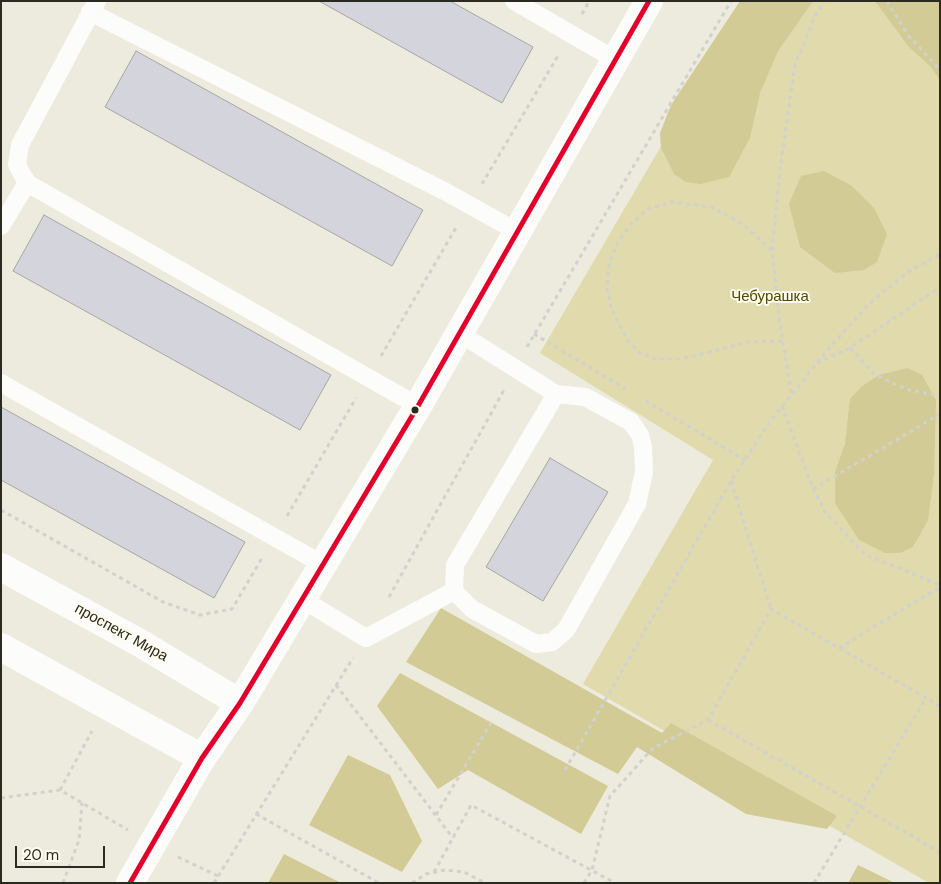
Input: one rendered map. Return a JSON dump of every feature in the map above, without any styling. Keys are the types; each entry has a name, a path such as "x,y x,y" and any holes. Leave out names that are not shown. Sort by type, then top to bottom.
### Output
{"main road":[{"path":"130,883 202,758 240,703 418,406 649,1"},
{"name":"проспект Мира","path":"1,567 140,643 240,703"},
{"path":"1,647 202,758"}],"lane":[{"path":"514,1 571,32 616,60"},
{"path":"418,406 27,184 17,165 20,145 94,7 518,232"},
{"path":"1,226 27,184"},
{"path":"458,333 556,394 586,397 631,422 640,435 645,460 642,488 636,504 566,630 552,642 536,644 472,609 454,591 455,565 556,394"},
{"path":"1,383 322,564"},
{"path":"302,599 366,638 454,591"}],"path":[{"path":"1,510 162,602 200,615 232,609 590,1"},
{"path":"214,883 366,638 515,370 731,1"},
{"path":"792,394 783,341 772,250 781,162 795,64 815,16 825,1"},
{"path":"887,1 908,34 940,70"},
{"path":"772,250 741,223 711,207 672,202 648,210 630,225 618,242 609,263 607,287 611,308 628,341 640,353 656,359 680,358 749,342 783,341"},
{"path":"565,770 731,481 768,423 815,364 870,303 908,272 940,254"},
{"path":"815,364 850,348 940,287"},
{"path":"850,348 874,374 904,389 940,396"},
{"path":"782,406 813,489 826,513 864,554 940,586"},
{"path":"813,489 940,414"},
{"path":"731,481 771,609 940,706"},
{"path":"839,648 940,586"},
{"path":"584,883 592,870 610,796 653,748 708,720 771,609"},
{"path":"336,685 453,838"},
{"path":"814,883 926,698"},
{"path":"708,720 940,852"},
{"path":"436,814 492,721"},
{"path":"60,790 95,726"},
{"path":"1,798 60,790 152,844 218,876"},
{"path":"63,883 79,840 82,803"},
{"path":"434,872 471,805 615,883"},
{"path":"256,814 380,883"},
{"path":"412,883 434,872 445,870 464,872 485,883"}],"green space":[{"name":"Чебурашка","path":"746,1 940,1 940,883 929,883 583,684 713,460 540,353"}],"shaded area":[{"path":"740,1 813,1 778,51 760,93 750,138 729,177 700,184 686,182 674,174 661,148 660,133 671,105"},
{"path":"875,1 940,1 940,80 930,66 908,46"},
{"path":"824,171 852,186 874,208 887,234 877,262 864,270 835,273 800,247 789,204 801,176"},
{"path":"908,368 922,375 936,400 934,475 928,520 913,547 900,553 885,553 859,540 835,503 835,472 845,444 850,399 861,387 879,375"},
{"path":"441,608 662,733 671,723 837,816 827,829 746,814 637,747 618,774 406,662"},
{"path":"400,673 608,786 581,834 468,770 438,789 377,706"},
{"path":"348,755 390,775 422,841 402,872 309,825"},
{"path":"284,854 341,883 268,883"},
{"path":"858,865 895,883 848,883"}],"building":[{"path":"319,1 450,1 533,47 502,103"},
{"path":"136,51 423,210 392,266 105,107"},
{"path":"44,215 331,375 300,430 13,271"},
{"path":"1,407 245,542 214,598 1,480"},
{"path":"550,458 608,492 543,601 486,567"}],"transit line":[{"path":"130,883 202,758 240,703 418,406 649,1"}]}
